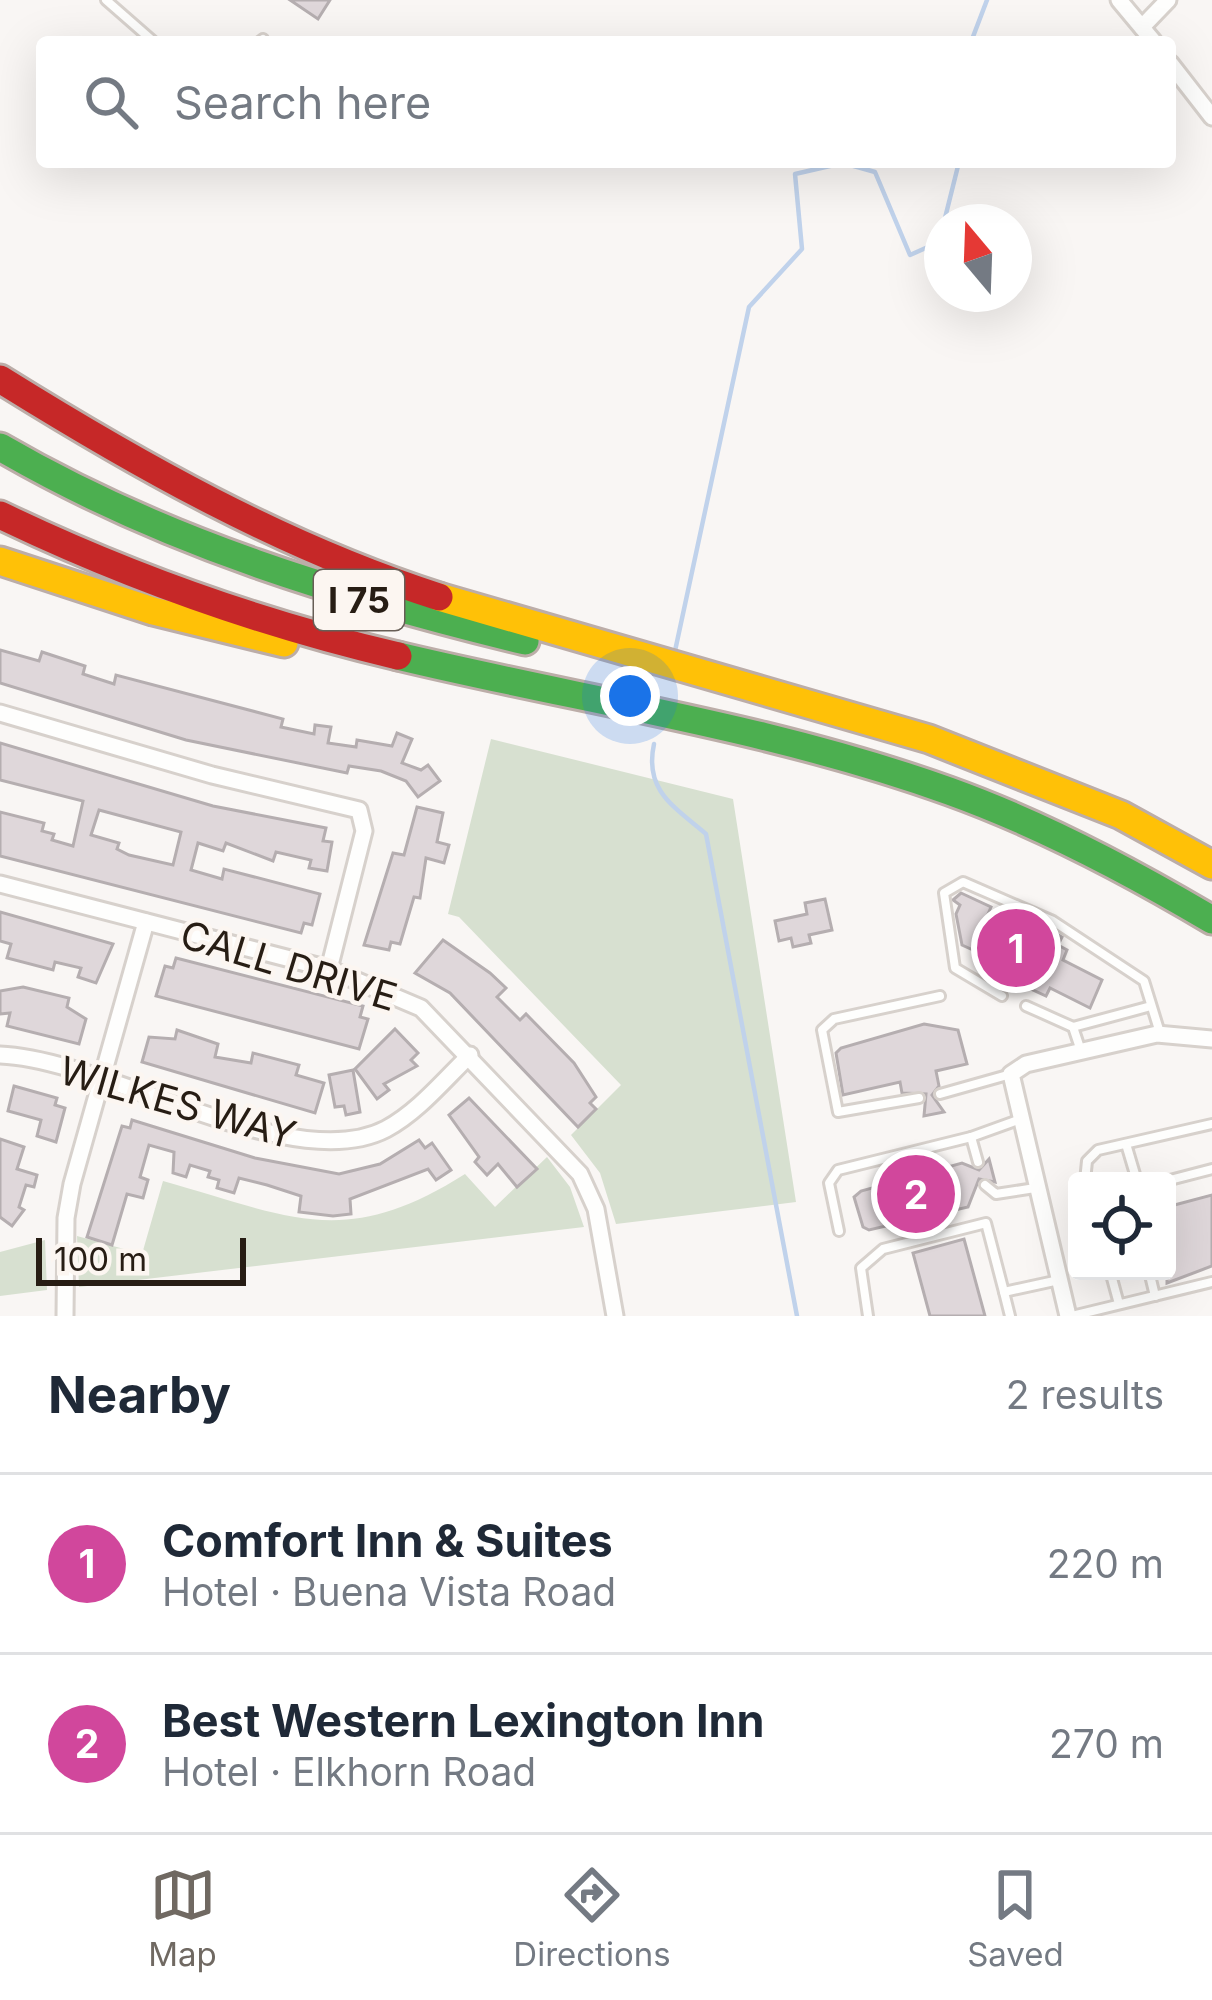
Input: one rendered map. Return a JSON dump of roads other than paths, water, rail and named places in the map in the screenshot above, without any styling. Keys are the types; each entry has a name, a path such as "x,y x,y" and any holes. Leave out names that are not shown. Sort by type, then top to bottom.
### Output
{"highway":[{"path":"0,379 214,505 343,561 512,620 741,685"},
{"name":"I 75","path":"0,448 109,509 308,585 550,647 741,685 1005,763 1143,824 1212,865"},
{"name":"I 75","path":"0,515 110,568 205,604 414,660 823,753 982,804 1103,857 1212,920"},
{"path":"0,561 247,636 649,712"}],"street":[{"path":"1119,0 1149,36"},
{"path":"1142,27 1168,0"},
{"path":"1176,71 1212,117"},
{"path":"0,713 212,775 359,810 364,831 329,969"},
{"name":"CALL DRIVE","path":"0,884 329,969 402,996 438,1022 580,1174 596,1209 615,1316"},
{"path":"65,1316 65,1218 146,922"},
{"path":"1070,1316 1018,1120 1011,1074 1026,1064 1160,1034 1212,1039"},
{"name":"WILKES WAY","path":"0,1055 292,1137 345,1142 389,1127 470,1055"}],"lane":[{"path":"106,0 147,36"},
{"path":"1002,996 956,968 944,893 962,882 1053,921 1144,981 1160,1034"},
{"path":"919,1098 838,1112 822,1030 834,1019 940,996"},
{"path":"1026,1006 1073,1027 1151,1006"},
{"path":"1073,1027 1081,1051"},
{"path":"940,1094 1011,1074"},
{"path":"839,1231 829,1183 838,1170 971,1137 1018,1120"},
{"path":"1086,1172 1088,1161 1098,1150 1212,1124"},
{"path":"971,1137 978,1162"},
{"path":"1126,1144 1134,1172"},
{"path":"1176,1178 1212,1169"},
{"path":"985,1185 996,1194 1035,1188"},
{"path":"868,1316 861,1268 883,1249 986,1223 1010,1316"},
{"path":"1004,1292 1059,1280"},
{"path":"1112,1280 1119,1305"},
{"path":"1151,1280 1155,1296"},
{"path":"1070,1316 1212,1282"}],"waterway":[{"path":"973,36 987,0"},
{"path":"675,651 749,307 802,249 795,174 821,168"},
{"path":"861,168 875,172 910,255 924,249"},
{"path":"948,204 958,168"},
{"path":"654,744 657,785 706,834 797,1316"}],"place":[{"name":"Comfort Inn & Suites","path":"1016,948"},
{"name":"Best Western Lexington Inn","path":"916,1194"}]}
